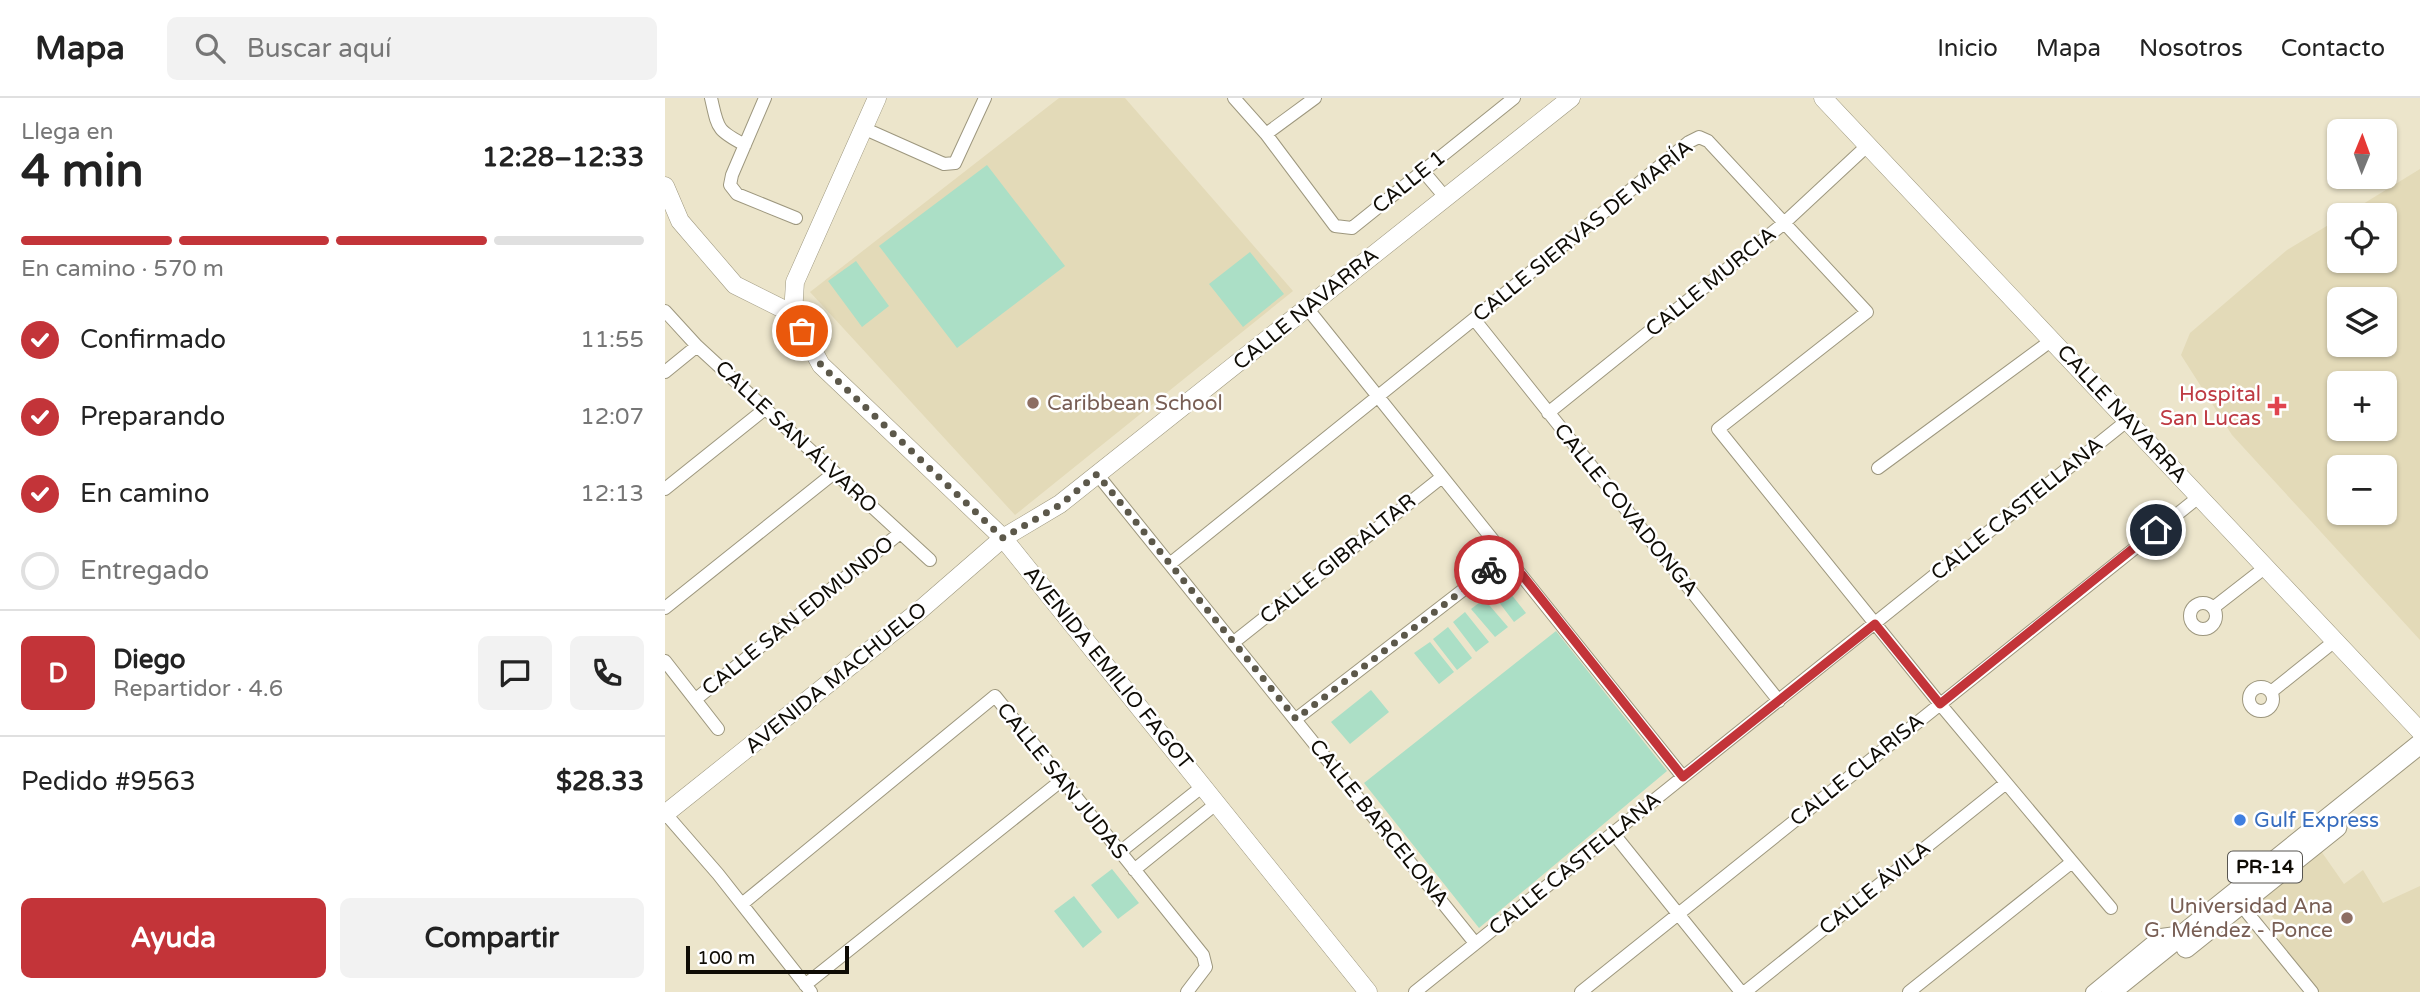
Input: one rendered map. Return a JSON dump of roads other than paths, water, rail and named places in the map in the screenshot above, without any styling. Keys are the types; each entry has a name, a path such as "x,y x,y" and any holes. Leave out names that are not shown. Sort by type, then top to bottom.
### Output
{"main road":[{"name":"PR-14","path":"2116,989 2420,744"},
{"name":"PR-14","path":"2116,989 2241,905 2420,760"}],"street":[{"path":"711,98 718,128 726,136 745,145"},
{"path":"765,98 732,175 730,186 737,194 796,218"},
{"path":"665,186 680,221 735,285 793,314 795,282 877,98"},
{"path":"863,128 944,164 955,163 985,98"},
{"name":"CALLE 1","path":"1234,98 1266,134 1335,226 1352,228 1514,98"},
{"path":"1266,134 1315,98"},
{"name":"CALLE NAVARRA","path":"1003,538 1060,505 1571,98"},
{"name":"CALLE NAVARRA","path":"1823,98 2420,731"},
{"name":"CALLE SIERVAS DE MARÍA","path":"1171,563 1689,142 1699,137 1708,141 1867,312 1718,429 1940,704 2111,908"},
{"name":"CALLE MURCIA","path":"1548,414 1783,224 1868,145"},
{"path":"1423,171 1445,197"},
{"path":"1307,308 1683,777"},
{"name":"CALLE SAN ÁLVARO","path":"665,311 697,346 930,560"},
{"name":"AVENIDA EMILIO FAGOT","path":"793,314 821,365 1003,538 1368,992"},
{"name":"CALLE COVADONGA","path":"1474,319 1779,701"},
{"path":"1878,468 2052,340"},
{"path":"665,372 697,346"},
{"path":"665,489 765,409"},
{"name":"CALLE CASTELLANA","path":"1415,992 2128,420"},
{"path":"665,608 834,473"},
{"name":"CALLE BARCELONA","path":"1097,474 1475,943"},
{"name":"CALLE GIBRALTAR","path":"1234,642 1442,477"},
{"name":"CALLE CLARISA","path":"1581,992 2200,496"},
{"name":"CALLE SAN EDMUNDO","path":"696,699 900,533"},
{"name":"AVENIDA MACHUELO","path":"665,814 919,611 1003,538"},
{"path":"1296,719 1507,556"},
{"path":"2213,608 2267,566"},
{"path":"2271,692 2336,640"},
{"path":"665,661 718,729"},
{"name":"CALLE SAN JUDAS","path":"741,904 995,696 1203,955 1206,967 1187,992"},
{"path":"665,814 808,988 1062,780"},
{"name":"CALLE ÁVILA","path":"1743,992 2005,783"},
{"path":"1120,852 1203,786"},
{"path":"1134,870 1217,803"},
{"path":"1613,833 1743,992"},
{"path":"1909,992 2072,862"},
{"path":"2241,905 2312,992"},
{"path":"2092,992 2116,989 2121,968 2161,935 2186,932"}],"place":[{"name":"Caribbean School","path":"1033,403"},
{"name":"Hospital San Lucas","path":"2277,406"},
{"name":"Gulf Express","path":"2240,820"},
{"name":"Universidad Ana G. Méndez - Ponce","path":"2347,918"}]}
